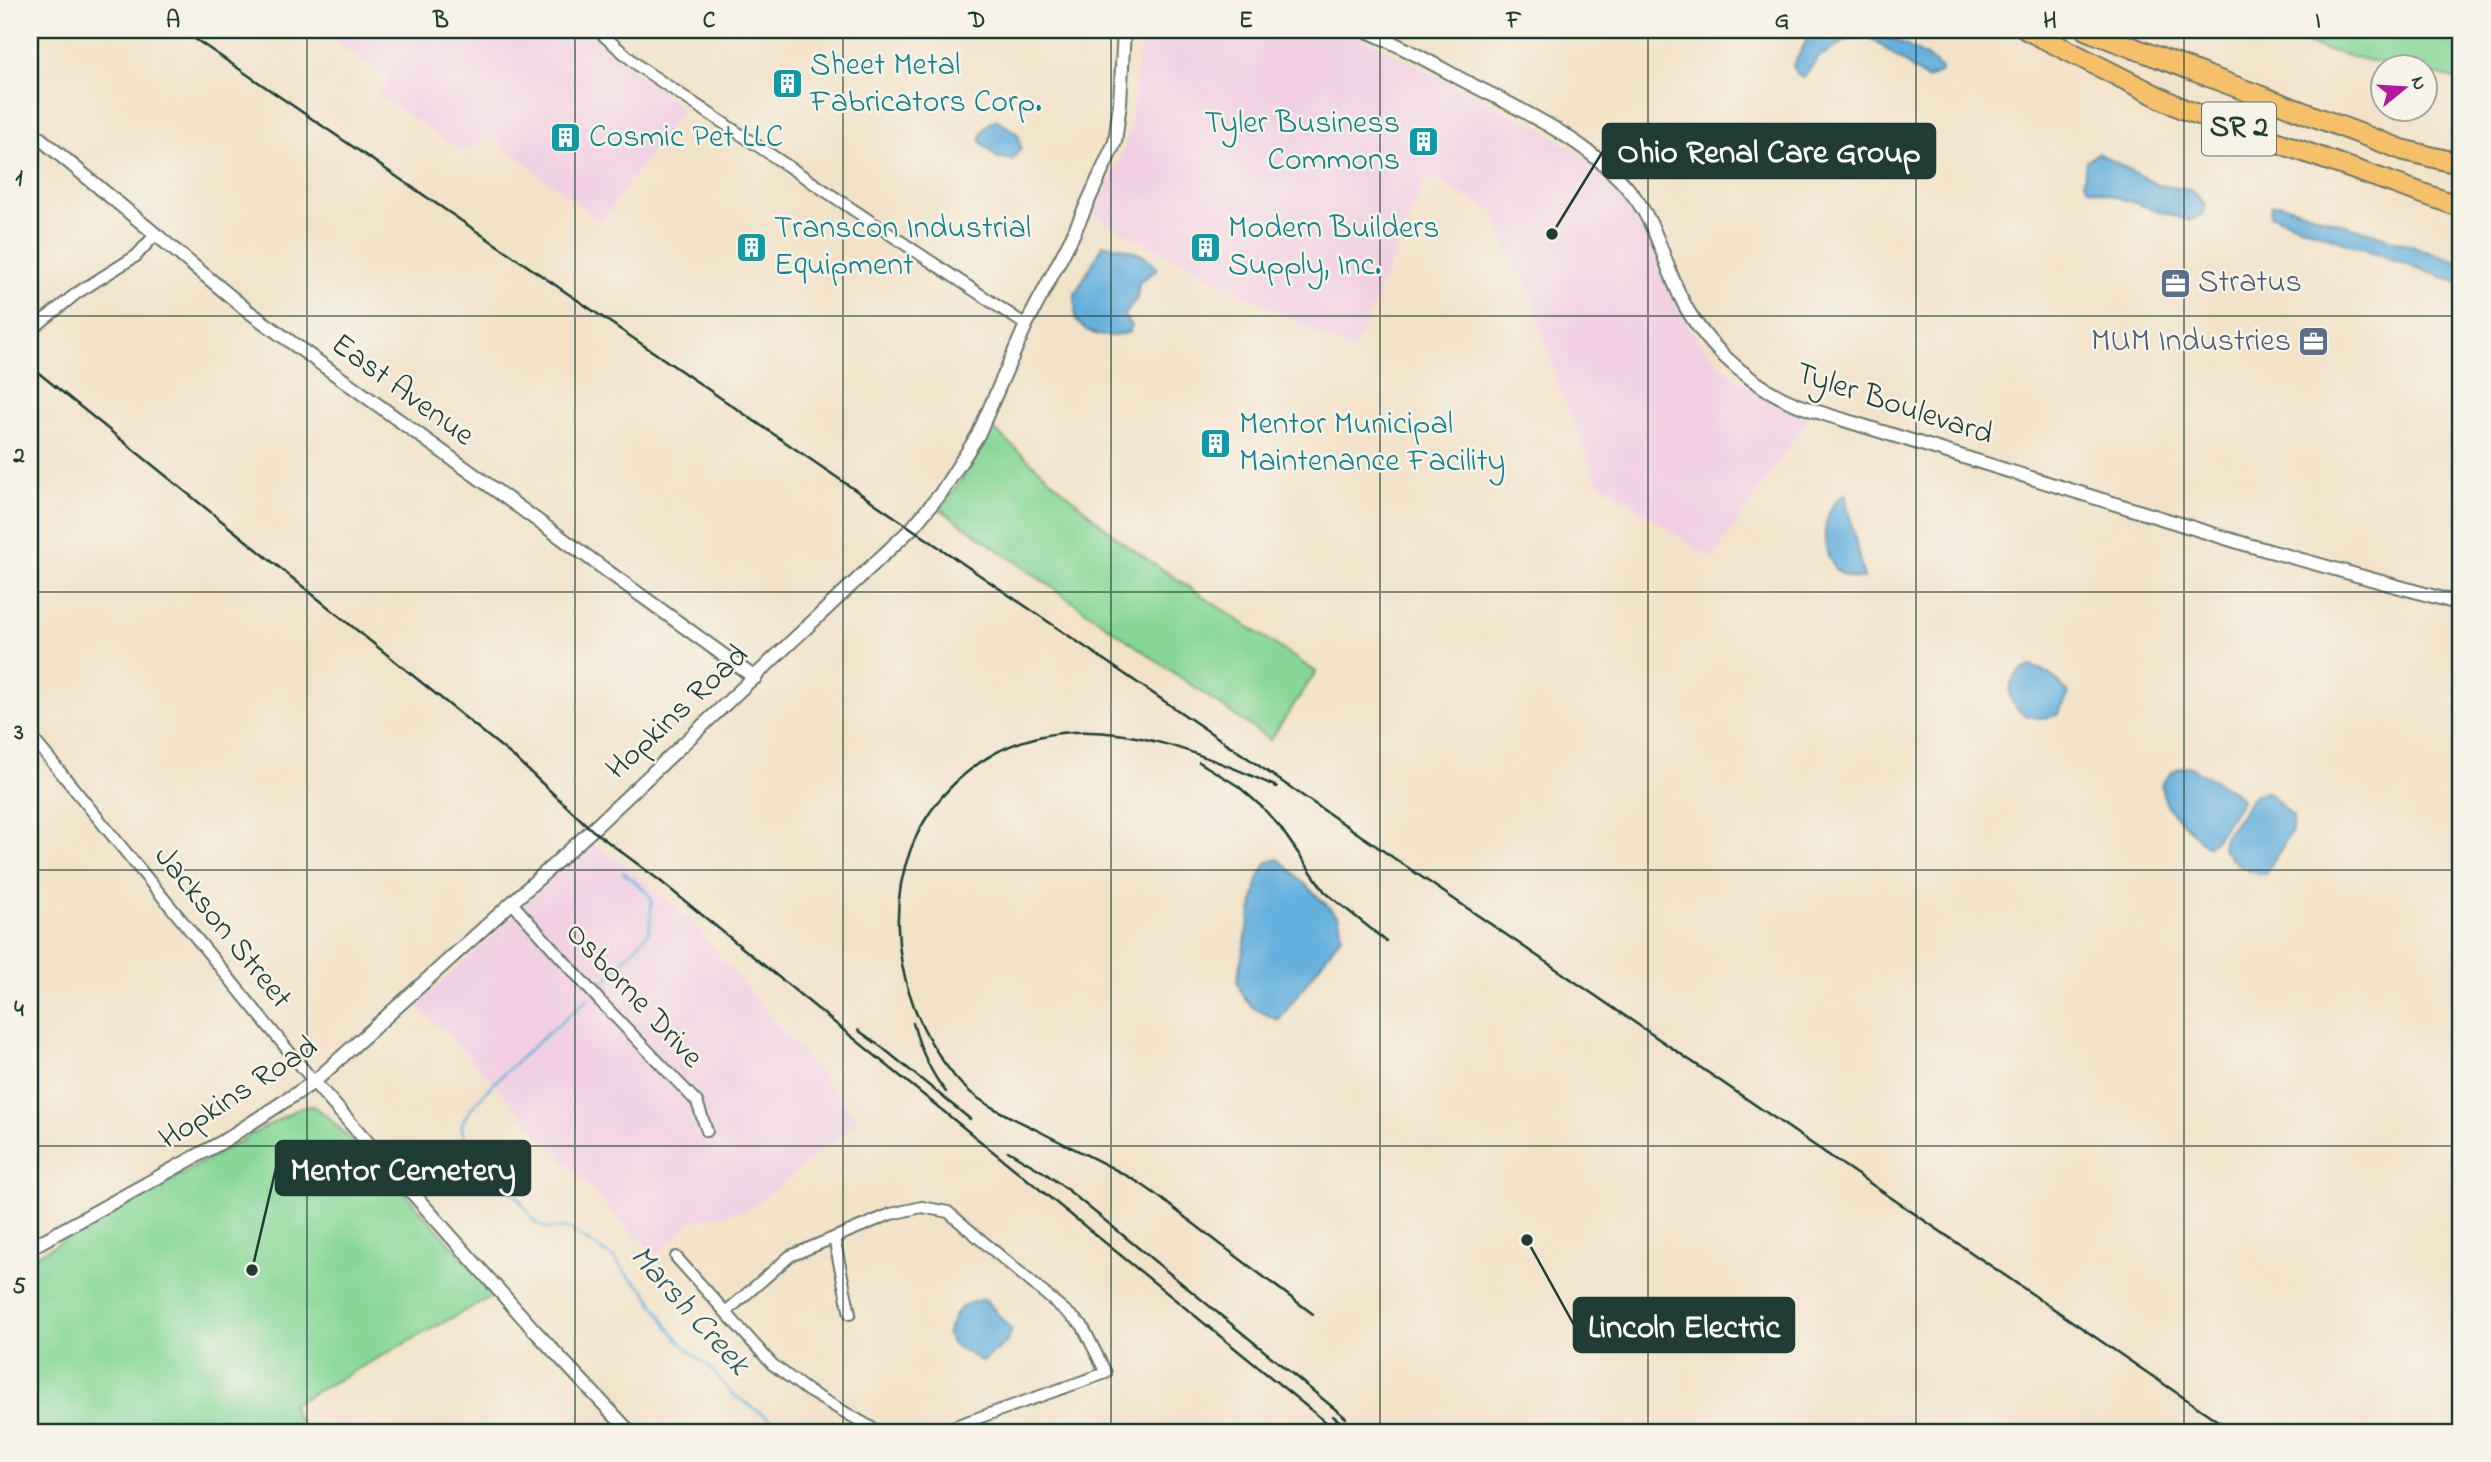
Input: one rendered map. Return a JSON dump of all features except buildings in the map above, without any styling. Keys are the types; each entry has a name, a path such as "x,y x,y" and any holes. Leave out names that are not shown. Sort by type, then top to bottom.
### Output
{"highway":[{"name":"SR 2","path":"2027,30 2183,109 2461,207"},
{"name":"SR 2","path":"2086,30 2403,150 2461,164"}],"street":[{"path":"597,30 641,68 1026,326"},
{"name":"Hopkins Road","path":"30,1248 222,1142 314,1082 755,678 912,528 942,493 978,435 1026,326 1072,237 1115,142 1124,30"},
{"name":"Tyler Boulevard","path":"1364,30 1548,126 1602,161 1643,210 1657,235 1681,298 1707,338 1732,364 1786,400 2248,545 2461,604"},
{"name":"East Avenue","path":"30,130 248,312 755,678"},
{"path":"30,331 77,293 136,256 156,234"},
{"name":"Jackson Street","path":"30,735 314,1082 490,1281 630,1432"},
{"name":"Osborne Drive","path":"512,903 600,1001 697,1102 707,1130"},
{"path":"727,1311 790,1256 891,1214 922,1207 947,1212 1082,1325 1106,1373 938,1432"},
{"path":"834,1238 850,1314"},
{"path":"676,1257 772,1364 808,1391 872,1431"}],"shaded area":[{"path":"316,30 582,30 683,108 601,222 490,135 463,152 378,95 389,78"},
{"path":"1142,30 1346,30 1540,128 1596,165 1643,227 1667,288 1698,341 1723,368 1751,389 1787,409 1809,417 1712,559 1597,480 1558,384 1530,287 1508,250 1494,212 1427,175 1353,352 1093,215 1120,160 1129,133"},
{"path":"590,844 618,859 689,919 859,1121 750,1209 690,1221 657,1254 627,1229 460,1047 417,1005"}],"green space":[{"path":"2269,30 2461,30 2461,80 2438,75 2438,52 2368,52 2368,60 2306,44"},
{"path":"991,427 1123,543 1316,672 1270,740 940,509 972,465"},
{"path":"313,1106 328,1117 409,1198 496,1294 291,1405 305,1432 30,1432 30,1259 301,1107"}],"water":[{"path":"1812,30 1875,30 1925,55 1940,67 1941,72 1927,79 1868,36 1856,36 1818,58 1804,77 1799,76 1793,66"},
{"path":"996,119 1018,134 1021,148 1012,160 996,157 981,142 985,129"},
{"path":"2098,153 2158,185 2191,190 2205,204 2204,213 2190,221 2088,188 2084,181 2086,161"},
{"path":"2281,204 2461,262 2461,284 2270,215 2272,205"},
{"path":"1103,245 1133,251 1147,258 1157,269 1139,283 1137,298 1124,316 1131,326 1129,332 1114,336 1099,335 1086,330 1075,318 1075,294"},
{"path":"1845,494 1864,579 1850,578 1838,571 1826,550 1826,524 1830,511 1836,501"},
{"path":"2030,666 2052,676 2069,694 2057,715 2040,718 2028,716 2013,705 2010,688 2013,679"},
{"path":"2189,766 2233,791 2242,800 2208,846 2175,816 2168,806 2161,785 2170,774"},
{"path":"2268,792 2293,817 2292,831 2265,874 2252,872 2241,866 2222,848 2224,837 2256,794"},
{"path":"1279,859 1339,917 1342,935 1279,1020 1252,1006 1244,997 1237,981 1258,879 1266,863"},
{"path":"985,1299 1012,1331 1007,1342 983,1362 953,1345 947,1335 955,1314 963,1306"}],"waterway":[{"name":"Marsh Creek","path":"604,982 649,932 652,901 648,893 623,872"},
{"name":"Marsh Creek","path":"588,999 498,1080 468,1114 462,1129 470,1152 470,1177 472,1181 494,1184 516,1195 536,1223 546,1228 569,1229 615,1259 627,1275 645,1290 684,1346 712,1370 732,1394 790,1432"}],"railway":[{"path":"182,30 2234,1432"},
{"path":"30,366 515,758 592,830 659,880 1338,1432"},
{"path":"1277,787 1191,752 1130,736 1068,732 1015,744 995,753 966,773 930,813 911,849 901,887 898,927 902,967 914,1006 932,1043 963,1086 1001,1112 1143,1186 1313,1314"},
{"path":"1199,762 1238,786 1262,807 1280,827 1325,892 1386,941"},
{"path":"913,1023 926,1059 946,1092"},
{"path":"858,1030 970,1119"},
{"path":"1008,1151 1069,1191 1346,1418"},
{"path":"1333,1416 1353,1432"}],"place":[{"name":"Sheet Metal Fabricators Corp.","path":"787,84"},
{"name":"Cosmic Pet LLC","path":"566,138"},
{"name":"Tyler Business Commons","path":"1423,142"},
{"name":"Ohio Renal Care Group","path":"1552,234"},
{"name":"Transcon Industrial Equipment","path":"751,247"},
{"name":"Modern Builders Supply, Inc.","path":"1205,247"},
{"name":"Stratus","path":"2175,283"},
{"name":"MUM Industries","path":"2314,342"},
{"name":"Mentor Municipal Maintenance Facility","path":"1216,443"},
{"name":"Lincoln Electric","path":"1527,1240"},
{"name":"Mentor Cemetery","path":"252,1270"}]}
